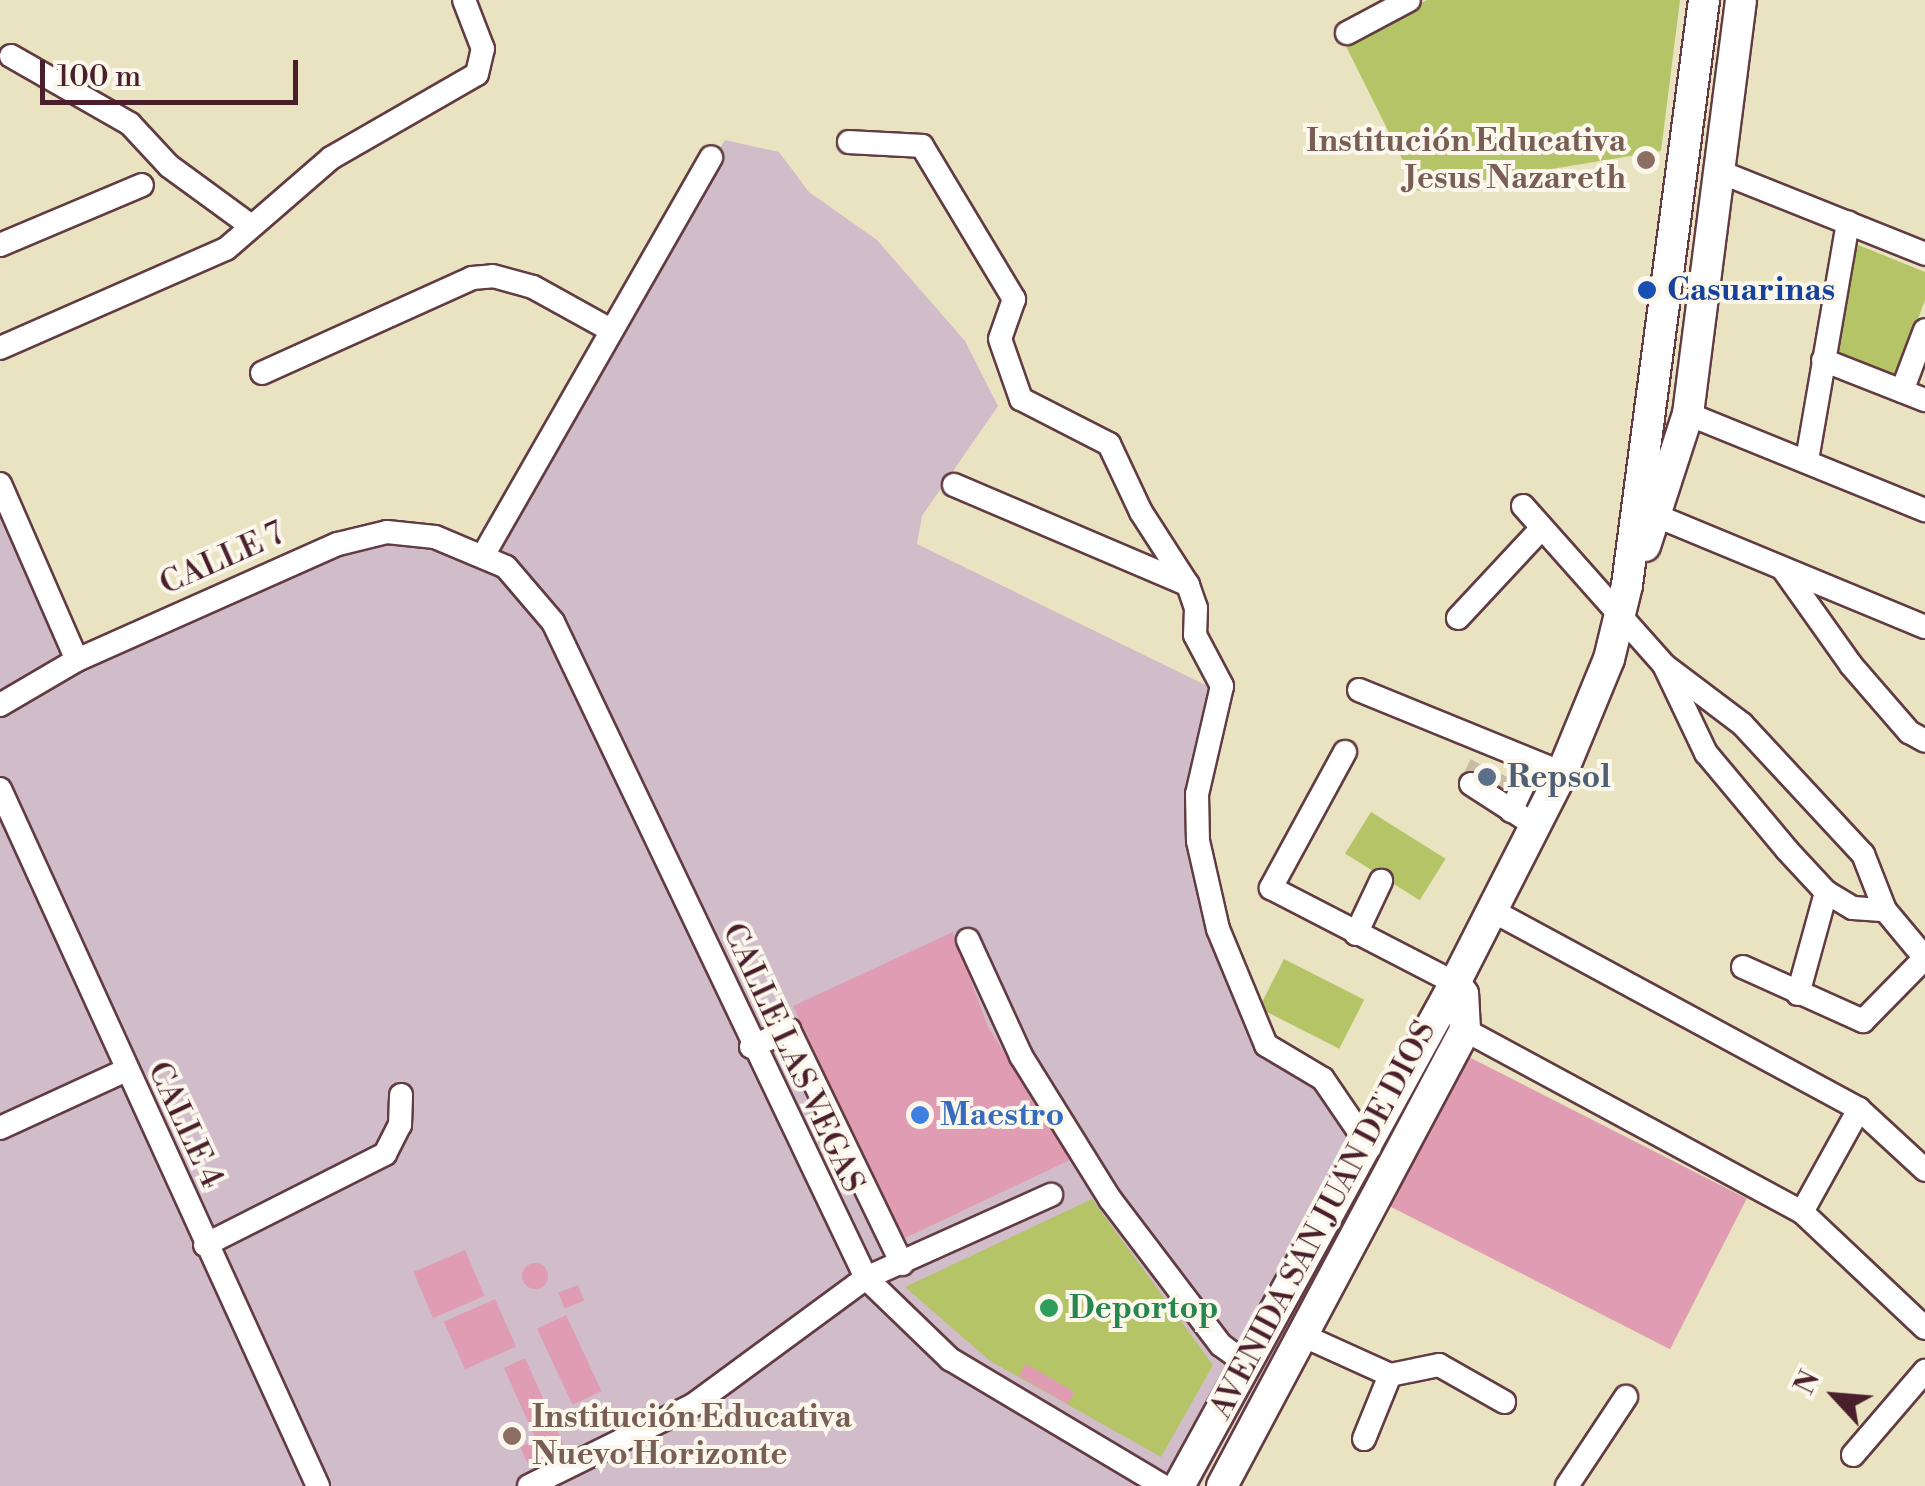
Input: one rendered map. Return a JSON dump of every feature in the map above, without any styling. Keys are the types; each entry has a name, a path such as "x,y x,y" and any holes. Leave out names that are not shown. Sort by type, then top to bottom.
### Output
{"main road":[{"name":"AVENIDA SAN JUAN DE DIOS","path":"1180,1486 1370,1148 1493,911 1523,819 1621,617 1704,0"},
{"name":"AVENIDA SAN JUAN DE DIOS","path":"1628,585 1657,516 1688,414 1741,0"},
{"name":"AVENIDA SAN JUAN DE DIOS","path":"1222,1486 1465,1030 1463,994 1456,983"}],"street":[{"path":"0,348 226,248 331,158 476,74 483,49 464,0"},
{"path":"1347,33 1409,0"},
{"path":"11,56 130,124 169,166 251,226"},
{"path":"849,142 922,146 1014,299 1000,339 1021,399 1109,444 1141,512 1188,586 1196,608 1195,634 1222,686 1197,794 1198,841 1218,929 1266,1045 1322,1079 1370,1148"},
{"path":"484,554 710,157"},
{"path":"1718,171 1925,254"},
{"path":"0,245 142,185"},
{"path":"1807,460 1848,223"},
{"path":"262,373 472,278 512,280 612,330"},
{"path":"1902,391 1925,330"},
{"path":"1823,360 1925,400"},
{"path":"1688,414 1925,510"},
{"path":"0,484 78,660"},
{"path":"954,485 1188,586"},
{"path":"1522,506 1664,666 1742,724 1862,854 1886,910 1925,958 1863,1021 1743,967"},
{"path":"1657,516 1925,627"},
{"path":"1458,618 1542,528"},
{"name":"CALLE 7","path":"0,704 78,660 338,544 386,532 435,537 484,554"},
{"name":"CALLE LAS VEGAS","path":"484,554 524,583 554,622 752,1047 866,1278 950,1359 1163,1486"},
{"path":"1785,572 1852,665 1909,732 1925,740"},
{"path":"1664,666 1706,753 1826,892 1853,908 1886,910"},
{"path":"1359,690 1496,756 1548,767"},
{"path":"1345,752 1271,888 1456,983"},
{"name":"CALLE 4","path":"0,789 124,1071 318,1486"},
{"path":"1484,792 1523,819"},
{"path":"1356,934 1381,881"},
{"path":"1798,994 1826,892"},
{"path":"1493,911 1859,1109 1925,1170"},
{"path":"968,940 1021,1056 1110,1198 1221,1345 1247,1364"},
{"path":"752,1047 789,1030 902,1264"},
{"path":"1465,1030 1802,1212 1925,1328"},
{"path":"0,1128 124,1071"},
{"path":"205,1245 385,1154 400,1125 402,1096"},
{"path":"1802,1212 1859,1109"},
{"path":"529,1486 693,1405 866,1278 1050,1195"},
{"path":"1304,1336 1390,1375 1439,1364 1504,1402"},
{"path":"1853,1454 1925,1372"},
{"path":"1364,1440 1390,1375"},
{"path":"1567,1486 1626,1398"}],"shaded area":[{"path":"725,140 779,152 809,192 877,240 965,341 998,406 922,516 917,544 1228,696 1205,778 1209,909 1241,1004 1319,1083 1376,1164 1200,1486 0,1486 0,511 74,671 345,548 400,541 479,565"}],"green space":[{"path":"1427,0 1680,0 1661,151 1418,191 1345,44"},
{"path":"1851,242 1925,272 1925,300 1896,378 1831,355"},
{"path":"1371,812 1446,859 1420,900 1345,854"},
{"path":"1284,959 1364,1000 1339,1049 1259,1008"},
{"name":"Deportop","path":"1092,1199 1213,1365 1161,1457 990,1361 905,1287"}],"building":[{"path":"953,932 988,1027 1072,1159 903,1239 793,1006"},
{"path":"1467,1056 1747,1199 1670,1349 1390,1207"},
{"path":"465,1250 485,1296 433,1318 413,1272"},
{"path":"535,1263 544,1267 548,1276 544,1285 535,1289 526,1285 522,1276 526,1267"},
{"path":"578,1285 584,1301 564,1308 558,1293"},
{"path":"495,1299 516,1347 465,1369 444,1322"},
{"path":"566,1315 601,1391 572,1405 537,1329"},
{"path":"525,1358 566,1450 529,1467 520,1447 536,1440 504,1368"},
{"path":"1026,1364 1074,1392 1067,1404 1019,1376"}],"tunnel":[{"path":"1471,784 1482,760"},
{"path":"1492,794 1503,770"}],"place":[{"name":"Institución Educativa Jesus Nazareth","path":"1646,160"},
{"name":"Casuarinas","path":"1647,290"},
{"name":"Repsol","path":"1487,777"},
{"name":"Maestro","path":"920,1115"},
{"name":"Deportop","path":"1049,1308"},
{"name":"Institución Educativa Nuevo Horizonte","path":"512,1436"}]}
